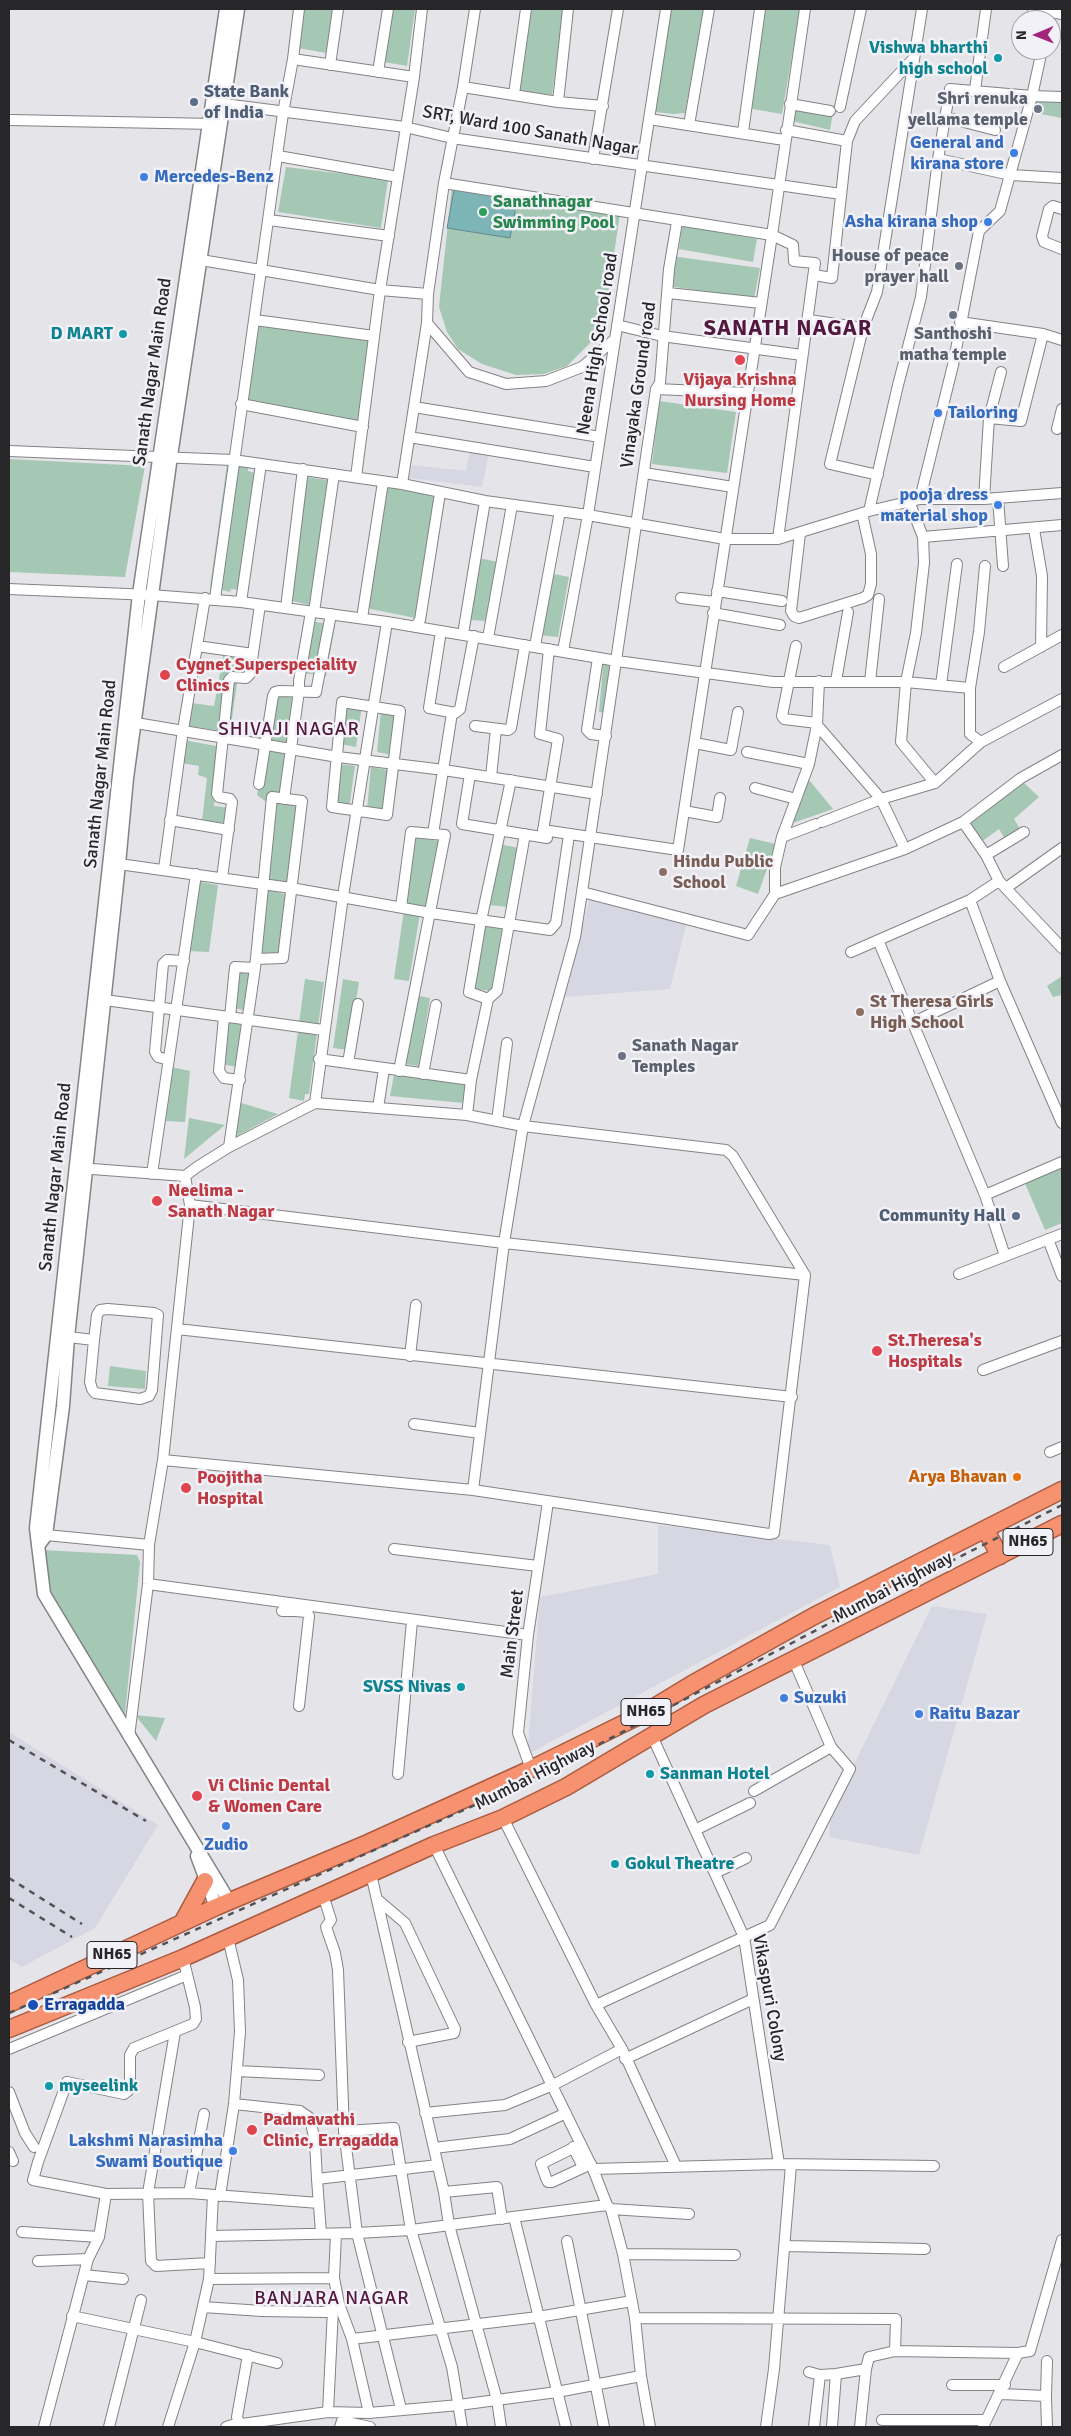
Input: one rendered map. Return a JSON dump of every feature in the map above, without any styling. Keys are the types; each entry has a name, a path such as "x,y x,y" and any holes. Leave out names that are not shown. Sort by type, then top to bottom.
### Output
{"highway":[{"name":"Mumbai Highway","path":"222,1904 532,1769 641,1715 692,1684 814,1616 1062,1490"},
{"name":"Mumbai Highway","path":"9,2029 183,1958 434,1845 503,1818 566,1787 704,1705 794,1661 939,1584 1000,1556 1062,1524"},
{"path":"985,1529 1000,1556"},
{"path":"692,1684 704,1705"},
{"path":"182,1923 205,1881"},
{"name":"NH65","path":"9,2004 222,1904"}],"street":[{"name":"Sanath Nagar Main Road","path":"219,103 226,9"},
{"name":"Sanath Nagar Main Road","path":"194,1846 44,1594 36,1528 79,1168 105,916 145,594 158,456 215,124 238,9"},
{"path":"164,869 183,730 197,646 210,598 255,320 299,9"},
{"path":"330,65 338,9"},
{"path":"378,72 388,9"},
{"path":"356,477 380,290 414,77 422,9"},
{"path":"402,484 427,323 428,294 444,183 463,86 475,9"},
{"path":"514,94 526,9"},
{"path":"558,102 568,9"},
{"path":"593,159 618,9"},
{"name":"Neena High School road","path":"563,651 588,515 666,9"},
{"path":"689,125 709,9"},
{"path":"743,132 760,9"},
{"path":"470,774 462,824 526,834 591,838 678,850 805,9"},
{"path":"840,107 861,9"},
{"path":"878,475 830,464 863,328 877,292 922,9"},
{"path":"975,90 986,9"},
{"path":"814,274 832,278 847,141 855,121 914,58"},
{"path":"293,59 414,77"},
{"path":"920,499 953,365 979,231 1000,212 1032,96 1040,60"},
{"path":"463,86 558,102 603,106"},
{"path":"800,533 791,611 794,616 799,618 868,595 871,584 871,554 866,512 878,475 921,297 938,159 950,89 1062,97"},
{"name":"SRT, Ward 100 Sanath Nagar","path":"219,103 283,113 405,127 452,138 642,167 841,194"},
{"path":"790,104 830,111"},
{"path":"945,117 995,130"},
{"path":"649,119 743,132 847,141"},
{"path":"9,120 215,124"},
{"name":"Sanath Nagar Main Road","path":"145,594 171,456 201,260 215,124"},
{"path":"278,156 398,177"},
{"path":"938,159 1011,175 1062,178"},
{"path":"444,183 677,222 772,235 793,245 794,261 815,263 809,320 802,355 778,540"},
{"path":"1062,209 1053,206 1049,208 1042,236 1044,242 1062,249"},
{"path":"269,220 389,236"},
{"name":"Vinayaka Ground road","path":"473,1490 504,1243 522,1126 575,937 591,838 656,389 660,383 662,336 669,269 677,222"},
{"path":"201,260 380,290 428,294"},
{"path":"668,293 760,303"},
{"path":"255,320 374,336"},
{"path":"809,320 863,328"},
{"path":"960,322 1044,334 1062,340"},
{"path":"427,323 469,372 506,384 546,382 582,367 615,340"},
{"path":"617,325 662,336 754,350 802,355"},
{"path":"989,418 1022,421 1044,334"},
{"path":"984,499 989,418 1001,372"},
{"path":"656,389 747,393"},
{"path":"241,404 363,427"},
{"path":"414,407 600,437"},
{"path":"1057,429 1062,409"},
{"path":"409,437 595,467"},
{"path":"9,451 171,456 233,460 402,484 485,501 588,515 725,539 778,540 866,512 920,499 984,499 1062,493"},
{"path":"241,602 261,464"},
{"path":"286,608 303,469"},
{"path":"644,473 733,487"},
{"path":"284,799 299,681 313,612 334,474"},
{"path":"362,618 383,482"},
{"path":"415,627 420,620 440,493"},
{"path":"998,498 1003,566"},
{"path":"463,634 485,501"},
{"path":"909,501 923,537 924,563 916,633 906,682 901,742 935,783"},
{"path":"488,638 512,505"},
{"path":"475,726 508,730 511,728 560,511"},
{"path":"923,537 1001,532 1062,525"},
{"path":"1034,529 1042,576 1041,647"},
{"path":"941,685 956,564"},
{"path":"981,742 970,734 970,688 979,632 985,566"},
{"path":"9,589 210,598 362,618 530,645 617,662 773,682 906,682 970,688"},
{"path":"38,1546 46,1535 63,1406 79,1168 105,1000 120,864 127,778 136,723 145,594"},
{"path":"681,598 716,596 782,601"},
{"path":"870,682 879,599"},
{"path":"222,878 232,802 230,799 219,797 217,794 229,680 232,677 249,677 260,605"},
{"path":"836,681 848,612"},
{"path":"713,613 780,625"},
{"path":"259,784 272,696 275,692 316,692 332,614"},
{"path":"315,1102 319,1058 342,896 365,760 371,707 387,622"},
{"path":"441,632 429,708 452,713 459,712 460,709 474,636"},
{"path":"1004,668 1062,635"},
{"path":"197,646 253,654"},
{"path":"796,646 783,718 817,724 882,799 905,849"},
{"path":"542,834 558,738 540,734 549,650"},
{"path":"598,658 587,730 591,734 606,736"},
{"path":"582,892 747,936 775,894 775,867 782,837 809,764 817,724 819,681"},
{"path":"782,837 882,799 935,783 981,742 1062,699"},
{"path":"342,702 371,707 400,711 387,815 332,807 342,702"},
{"path":"695,743 731,750 738,712"},
{"path":"433,834 452,713"},
{"path":"136,723 291,750 444,770 598,794"},
{"path":"491,777 496,729"},
{"path":"747,752 809,764"},
{"path":"775,894 905,849 963,822 1021,778 1062,755"},
{"path":"488,999 469,992 481,921 511,780"},
{"path":"755,788 796,799"},
{"path":"229,1147 240,1080 256,963 272,797 302,801 283,958 256,963 235,967 219,1071 224,1078 240,1080"},
{"path":"684,811 717,817 720,798"},
{"path":"170,820 229,830"},
{"path":"963,822 986,855 1002,884 1062,948"},
{"path":"399,1071 445,835 411,832 401,907"},
{"path":"986,855 1024,832"},
{"path":"466,1115 471,1080 488,999 497,991 526,834"},
{"path":"120,864 291,888 431,913 550,930 556,923 569,838"},
{"path":"851,952 970,900 1002,884 1062,848"},
{"path":"152,1174 196,874"},
{"path":"970,900 1000,981 1062,1123"},
{"path":"878,940 985,1195 1005,1256"},
{"path":"169,1060 155,1054 163,964 167,960 184,961"},
{"path":"914,1022 1000,981"},
{"path":"105,1000 323,1030"},
{"path":"348,1063 358,1004"},
{"path":"423,1074 436,1004"},
{"path":"497,1121 507,1043"},
{"path":"319,1058 384,1069 471,1080"},
{"path":"378,1108 384,1069"},
{"path":"79,1168 185,1176 229,1147 315,1102 466,1115 522,1126 730,1152 805,1275 792,1397 774,1533 769,1534 473,1490 163,1460"},
{"path":"985,1195 1062,1162"},
{"path":"129,1738 148,1584 150,1545 163,1460 190,1205 185,1176"},
{"path":"190,1205 504,1243 805,1275"},
{"path":"959,1274 1062,1234"},
{"path":"1048,1239 1062,1276"},
{"path":"410,1356 416,1305"},
{"path":"117,1309 158,1315 152,1390 149,1396 140,1399 96,1392 92,1389 90,1382 94,1340 97,1315 100,1310 117,1309"},
{"path":"177,1329 792,1397"},
{"path":"68,1337 94,1340"},
{"path":"983,1370 1062,1341"},
{"path":"414,1424 480,1433"},
{"path":"1050,1452 1062,1447"},
{"name":"Main Street","path":"532,1769 518,1733 528,1635 548,1502"},
{"path":"46,1535 150,1545"},
{"path":"394,1549 538,1566"},
{"path":"148,1584 290,1608 528,1635"},
{"path":"290,1608 307,1612 310,1616 299,1706"},
{"path":"398,1774 412,1621"},
{"path":"596,2005 772,1923 850,1769 831,1747 794,1661"},
{"name":"Vikaspuri Colony","path":"652,1736 744,1937 779,2164"},
{"path":"754,1791 831,1747"},
{"path":"695,1830 750,1803"},
{"path":"503,1818 596,2005 624,2054 676,2166"},
{"path":"434,1845 553,2085 566,2113 577,2146 609,2207 623,2254 632,2301 641,2376 650,2427"},
{"path":"194,1846 205,1881 222,1904"},
{"path":"194,1846 204,1858 222,1904"},
{"path":"715,1873 746,1858"},
{"path":"371,1874 408,2042 438,2165 449,2225 496,2400 501,2427"},
{"path":"322,1895 331,1920 326,1927 335,1953 338,1970 344,2131 357,2233 401,2409"},
{"path":"378,1900 405,1923 455,2029 454,2033 408,2042"},
{"path":"168,2427 195,2342 209,2279 211,2236 216,2195 234,2104 240,2007 238,1980 228,1938"},
{"path":"183,1958 196,2019 193,2024 131,2051 130,2084 128,2091 124,2094 67,2082 33,2180 106,2194 189,2192 319,2203"},
{"path":"9,2049 187,1975"},
{"path":"426,2113 505,2105 753,2000"},
{"path":"175,2032 148,2193 153,2264 156,2266 210,2263"},
{"path":"237,2072 319,2075"},
{"path":"9,2092 25,2133 34,2147"},
{"path":"234,2104 300,2111 310,2118 315,2142 321,2233"},
{"path":"434,2148 510,2138 566,2113"},
{"path":"189,2192 204,2114"},
{"path":"344,2131 394,2128 411,2230 452,2367 462,2427"},
{"path":"577,2146 541,2164 548,2182 589,2167 779,2164 934,2166"},
{"path":"317,2179 438,2165"},
{"path":"766,2427 786,2246 790,2165"},
{"path":"444,2192 497,2187 502,2219"},
{"path":"44,2427 88,2258 99,2237 106,2194"},
{"path":"211,2236 336,2234 411,2230 609,2207 689,2214"},
{"path":"514,2217 566,2427"},
{"path":"22,2232 99,2237"},
{"path":"328,2412 336,2307 334,2278 336,2234"},
{"path":"567,2240 604,2427"},
{"path":"860,2427 869,2357 895,2351 1018,2353 1030,2351 1062,2240"},
{"path":"786,2246 925,2249"},
{"path":"623,2254 735,2255"},
{"path":"38,2261 88,2258"},
{"path":"84,2275 123,2280"},
{"path":"209,2279 334,2278"},
{"path":"109,2427 141,2300"},
{"path":"352,2338 442,2330 538,2317 632,2301"},
{"path":"203,2307 262,2311 326,2312 336,2307"},
{"path":"336,2307 352,2338 368,2413"},
{"path":"72,2316 135,2328 277,2363"},
{"path":"635,2318 896,2319 895,2351"},
{"path":"882,2420 984,2424 1003,2389 1018,2353"},
{"path":"245,2424 237,2417 248,2356"},
{"path":"1046,2361 1047,2427"},
{"path":"809,2372 820,2375 866,2369"},
{"path":"832,2427 836,2374"},
{"path":"814,2427 820,2375"},
{"path":"226,2427 328,2412 368,2413 459,2405 556,2392 641,2376"},
{"path":"952,2386 1003,2389 1046,2396"},
{"path":"340,2427 342,2421 370,2427"}],"shaded area":[{"path":"470,451 489,453 482,487 409,478 412,465 466,471"},
{"path":"589,900 686,925 670,989 564,997"},
{"path":"658,1525 830,1545 840,1587 532,1752 528,1745 540,1597 658,1574"},
{"name":"Raitu Bazar","path":"932,1606 987,1614 919,1855 829,1837 830,1813"},
{"path":"9,1732 158,1825 95,1928 22,1967 9,1959"}],"green space":[{"path":"304,9 344,9 337,55 298,48"},
{"path":"391,9 415,9 407,66 384,62"},
{"path":"528,9 564,9 552,95 517,90"},
{"path":"670,9 704,9 685,113 655,112"},
{"path":"764,9 800,9 782,114 747,108"},
{"path":"1032,99 1062,102 1062,118 1030,112"},
{"path":"794,106 833,112 830,130 792,121"},
{"path":"286,167 388,179 381,228 278,212"},
{"path":"452,186 620,213 603,330 567,366 544,374 516,375 482,364 458,349 447,332 439,307"},
{"path":"682,226 757,239 753,262 679,249"},
{"path":"671,256 760,268 754,299 669,286"},
{"path":"257,323 371,337 360,424 244,402"},
{"path":"659,401 736,412 727,473 652,464"},
{"path":"9,459 145,466 125,577 9,572"},
{"path":"227,464 248,467 248,471 259,474 242,590 231,589 230,592 210,587"},
{"path":"306,477 334,481 318,597 311,596 309,605 289,600"},
{"path":"384,485 438,495 420,619 366,608"},
{"path":"478,558 498,562 487,621 468,620"},
{"path":"549,573 569,577 558,637 539,635"},
{"path":"310,621 335,625 326,676 303,673"},
{"path":"224,651 251,655 247,676 238,677 230,732 188,726 191,703 214,706"},
{"path":"604,656 615,657 606,713 599,712"},
{"path":"297,693 290,748 268,744 275,696"},
{"path":"344,702 362,705 356,747 340,744"},
{"path":"381,710 398,713 392,755 377,752"},
{"path":"184,740 221,747 214,806 230,808 232,823 202,821 207,778 198,775 199,766 181,763"},
{"path":"266,748 289,751 283,797 269,804 257,795"},
{"path":"338,764 355,766 349,809 334,806"},
{"path":"371,767 388,770 382,812 367,809"},
{"path":"809,780 833,809 790,824"},
{"path":"1022,781 1039,797 1014,819 1020,829 1005,839 999,829 981,842 969,825"},
{"path":"274,798 300,805 289,886 265,882"},
{"path":"415,838 440,841 426,909 403,904"},
{"path":"750,838 776,844 758,894 736,886"},
{"path":"499,844 519,848 508,907 489,905"},
{"path":"194,881 218,885 209,952 187,951"},
{"path":"268,890 288,895 282,958 258,956"},
{"path":"404,910 420,913 409,981 394,979"},
{"path":"483,926 502,929 492,991 473,989"},
{"path":"237,966 254,969 248,1011 233,1008"},
{"path":"1062,976 1062,995 1053,997 1047,986"},
{"path":"305,979 324,982 309,1094 305,1094 304,1101 289,1098"},
{"path":"343,979 359,982 348,1050 333,1048"},
{"path":"414,995 430,998 419,1066 405,1064"},
{"path":"225,1022 243,1025 237,1067 221,1064"},
{"path":"172,1067 190,1071 185,1122 166,1121"},
{"path":"394,1075 467,1081 464,1103 390,1096"},
{"path":"238,1102 278,1114 235,1137"},
{"path":"189,1118 225,1125 184,1159"},
{"path":"1062,1165 1062,1223 1045,1230 1024,1181"},
{"path":"110,1366 146,1371 145,1389 108,1386"},
{"path":"41,1550 137,1555 140,1562 125,1714 51,1594"},
{"path":"135,1715 165,1718 156,1741"}],"water":[{"name":"Sanathnagar Swimming Pool","path":"455,185 518,195 510,238 447,228"}],"railway":[{"path":"9,2013 531,1780 847,1614 1062,1505"},
{"path":"9,1740 146,1821"},
{"path":"9,1878 82,1924"},
{"path":"9,1898 72,1937"}],"place":[{"name":"Vishwa bharthi high school","path":"998,58"},
{"name":"State Bank of India","path":"194,102"},
{"name":"Shri renuka yellama temple","path":"1038,109"},
{"name":"General and kirana store","path":"1014,153"},
{"name":"Mercedes-Benz","path":"144,177"},
{"name":"Sanathnagar Swimming Pool","path":"483,212"},
{"name":"Asha kirana shop","path":"988,222"},
{"name":"House of peace prayer hall","path":"959,266"},
{"name":"Santhoshi matha temple","path":"953,315"},
{"name":"D MART","path":"123,334"},
{"name":"Vijaya Krishna Nursing Home","path":"740,360"},
{"name":"Tailoring","path":"938,413"},
{"name":"pooja dress material shop","path":"998,505"},
{"name":"Cygnet Superspeciality Clinics","path":"165,675"},
{"name":"Hindu Public School","path":"663,872"},
{"name":"St Theresa Girls High School","path":"860,1012"},
{"name":"Sanath Nagar Temples","path":"622,1056"},
{"name":"Neelima - Sanath Nagar","path":"157,1201"},
{"name":"Community Hall","path":"1016,1216"},
{"name":"St.Theresa's Hospitals","path":"877,1351"},
{"name":"Arya Bhavan","path":"1017,1477"},
{"name":"Poojitha Hospital","path":"186,1488"},
{"name":"SVSS Nivas","path":"461,1687"},
{"name":"Suzuki","path":"784,1698"},
{"name":"Raitu Bazar","path":"919,1714"},
{"name":"Sanman Hotel","path":"650,1774"},
{"name":"Vi Clinic Dental & Women Care","path":"197,1796"},
{"name":"Zudio","path":"226,1826"},
{"name":"Gokul Theatre","path":"615,1864"},
{"name":"Erragadda","path":"33,2005"},
{"name":"myseelink","path":"49,2086"},
{"name":"Padmavathi Clinic, Erragadda","path":"252,2130"},
{"name":"Lakshmi Narasimha Swami Boutique","path":"233,2151"}],"district":[{"name":"SANATH NAGAR","path":"788,329"},
{"name":"SHIVAJI NAGAR","path":"289,730"},
{"name":"BANJARA NAGAR","path":"332,2299"}]}
